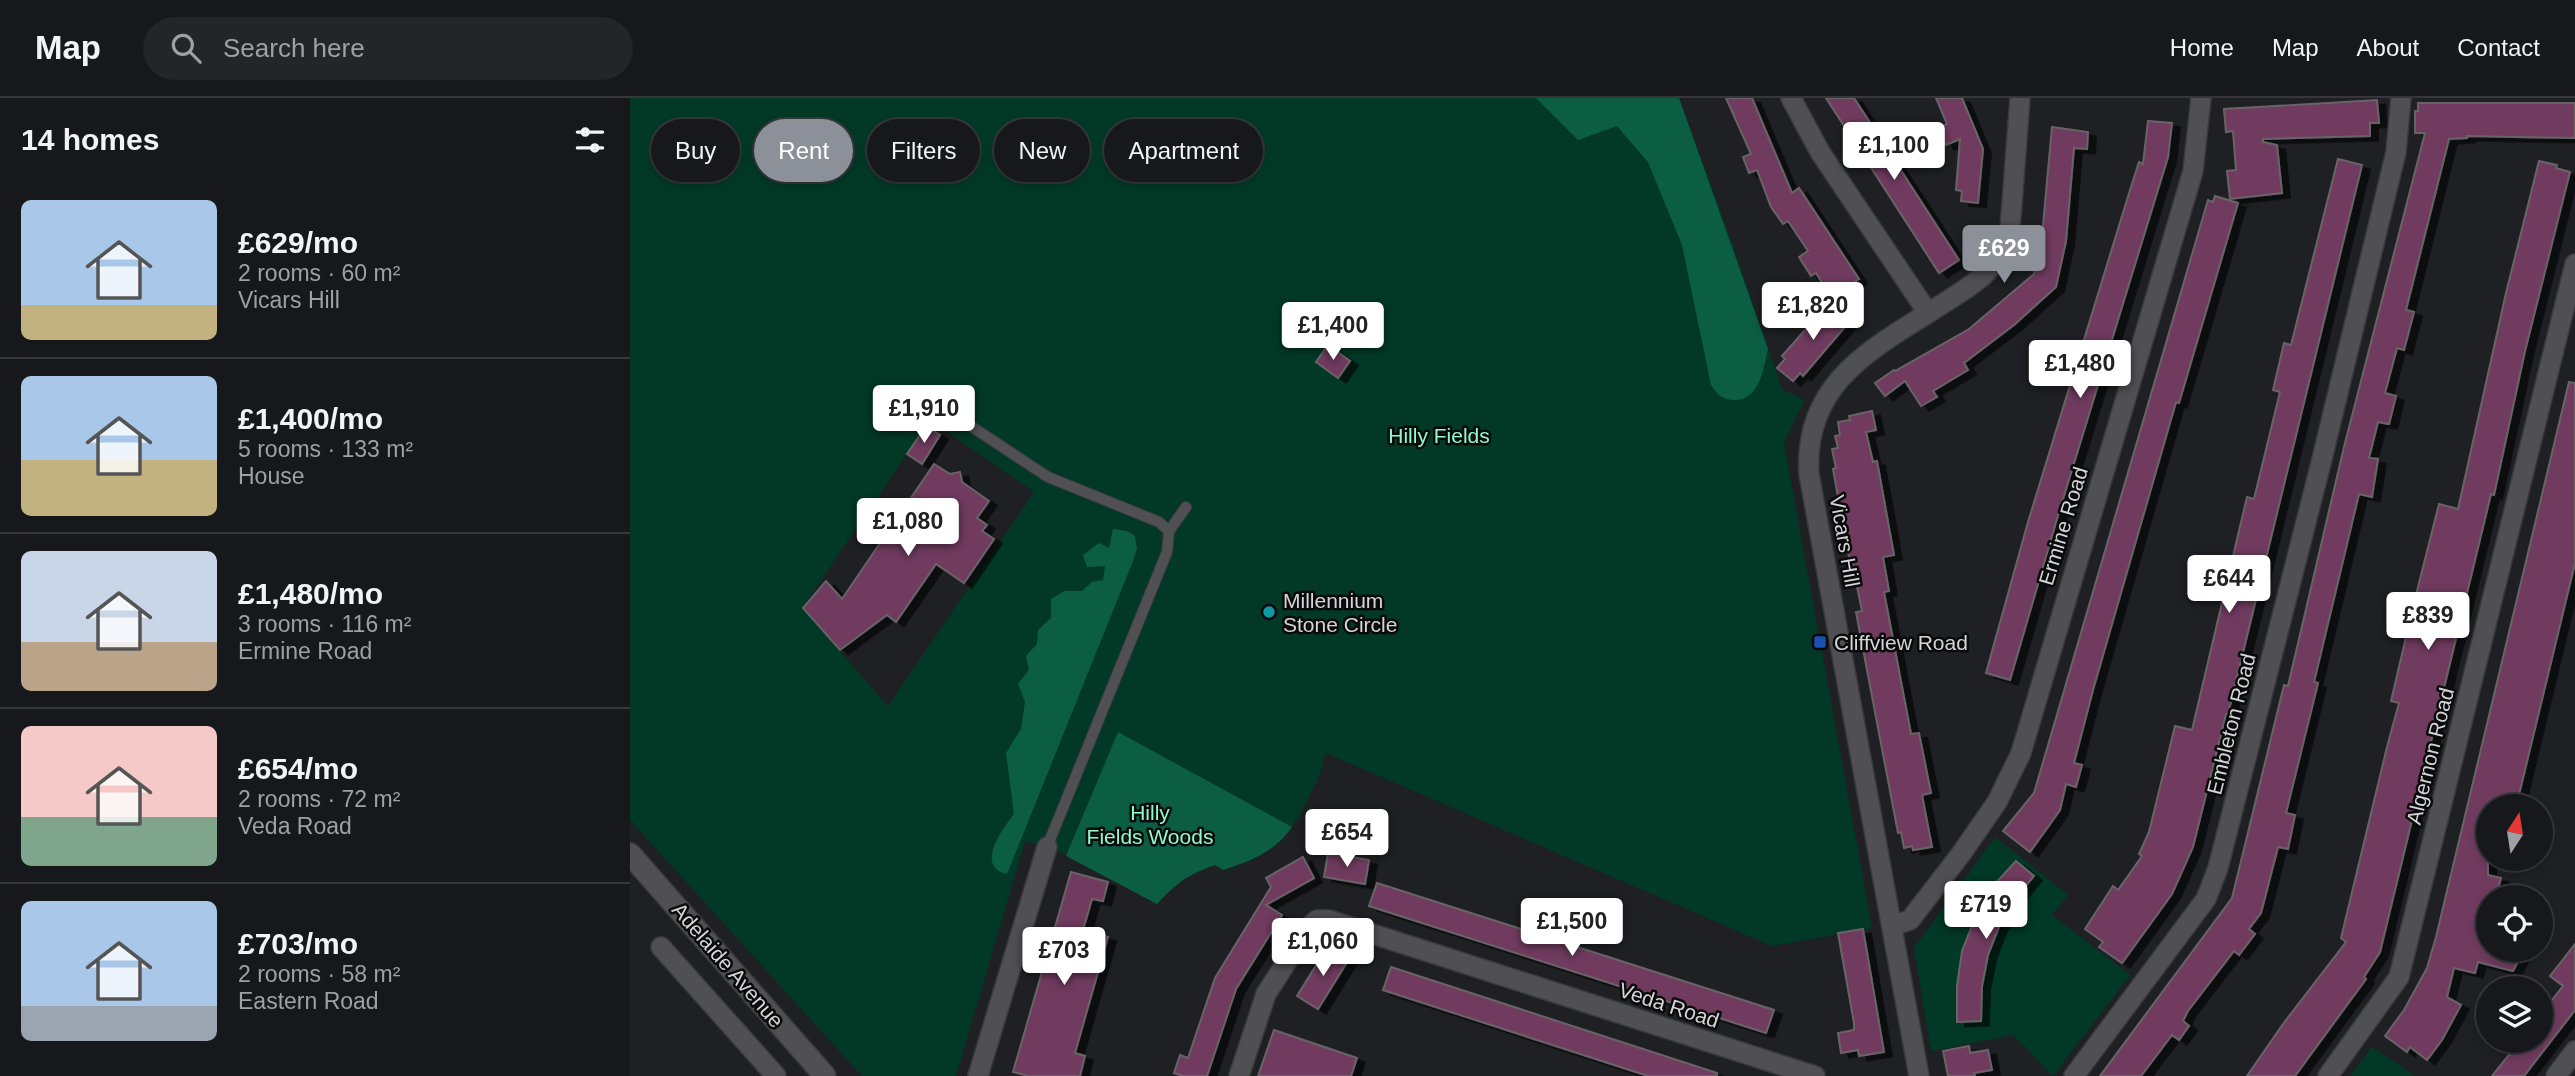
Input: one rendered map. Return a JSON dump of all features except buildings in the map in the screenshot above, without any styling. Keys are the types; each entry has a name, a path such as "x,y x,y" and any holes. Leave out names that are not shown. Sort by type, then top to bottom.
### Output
{"main road":[{"name":"Adelaide Avenue","path":"630,854 825,1076"}],"street":[{"path":"1791,98 1821,152 1928,313"},
{"name":"Vicars Hill","path":"1919,1076 1809,474 1808,455 1814,423 1842,374 1864,355 1976,282 1993,267 2004,250 2010,229 2020,98"},
{"name":"Ermine Road","path":"1892,926 1910,920 1961,854 1997,802 2021,753 2193,171 2201,98"},
{"name":"Embleton Road","path":"2074,1076 2206,899 2218,868 2396,152 2401,98"},
{"name":"Algernon Road","path":"2328,1076 2399,977 2575,264"},
{"path":"978,1076 1046,847"},
{"name":"Veda Road","path":"1239,1076 1266,994 1309,927 1317,920 1329,920 1815,1076"},
{"path":"661,947 776,1076"},
{"path":"2556,1076 2575,1051"}],"lane":[{"path":"954,415 1048,477 1159,522 1168,531"},
{"path":"1046,847 1167,552 1168,531 1186,507"}],"green space":[{"name":"Hilly Fields","path":"630,98 1679,98 1782,389 1804,400 1784,443 1872,928 1772,946 1326,753 1303,809 1279,842 1261,855 1238,865 1223,870 1215,865 1197,872 1177,885 1157,904 1059,851 1025,841 956,1076 862,1076 630,820","holes":["930,420 1034,492 888,706 802,608"]},
{"path":"1536,98 1679,98 1768,349 1759,382 1749,395 1742,399 1725,398 1711,385 1682,245 1648,162 1617,126 1578,140"},
{"path":"1113,529 1127,531 1135,536 1137,549 1007,874 997,870 992,856 998,837 1014,814 1006,753 1021,729 1025,702 1018,684 1029,670 1026,656 1037,644 1038,630 1051,618 1051,599 1064,591 1082,591 1092,582 1103,580 1105,566 1087,567 1083,555 1099,543 1109,548"},
{"name":"Hilly Fields Woods","path":"1118,732 1292,827 1270,849 1223,870 1215,865 1197,872 1177,885 1157,904 1066,856"},
{"path":"1995,837 2068,895 2052,915 2130,975 2053,1076 2013,1035 1931,1051 1914,948"},
{"path":"2372,1047 2415,1076 2350,1076"}],"place":[{"name":"Millennium Stone Circle","path":"1269,612"},
{"name":"Cliffview Road","path":"1820,642"}]}
